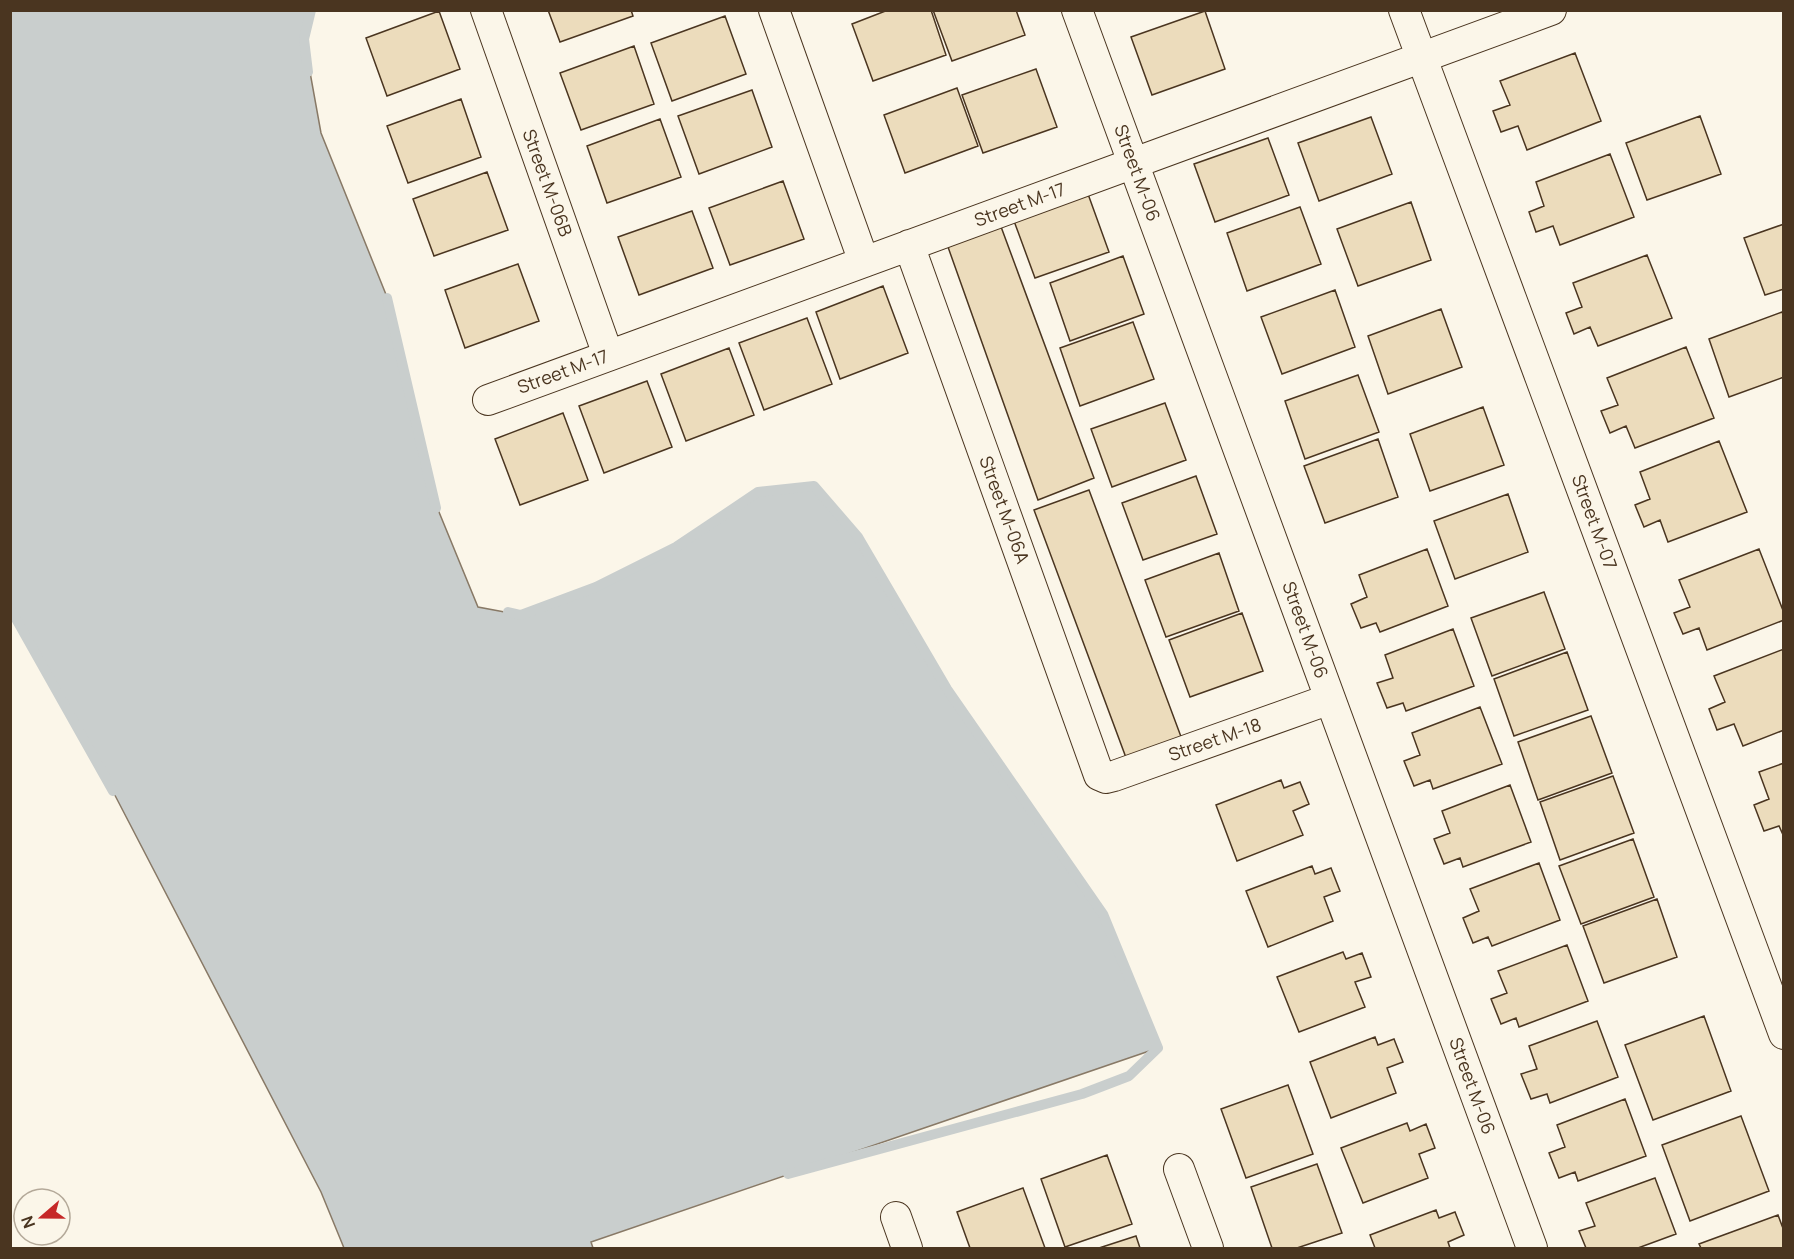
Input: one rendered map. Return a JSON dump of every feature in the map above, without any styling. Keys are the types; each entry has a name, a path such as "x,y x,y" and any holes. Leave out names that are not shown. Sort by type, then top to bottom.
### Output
{"street":[{"name":"Street M-06B","path":"486,10 608,355"},
{"path":"774,10 864,262"},
{"name":"Street M-06","path":"1077,10 1532,1248"},
{"name":"Street M-07","path":"1404,10 1784,1034"},
{"name":"Street M-17","path":"488,400 1551,10"},
{"name":"Street M-06A","path":"909,245 1099,775"},
{"name":"Street M-18","path":"1099,775 1106,778 1114,776 1330,699"},
{"path":"1179,1169 1208,1248"},
{"path":"896,1217 907,1248"}],"shaded area":[{"path":"10,11 311,11 304,39 321,133 389,302 432,495 478,607 521,615 596,587 677,546 758,492 814,486 858,537 947,689 1103,914 1158,1048 591,1242 593,1248 344,1248 321,1192 107,780 11,605"}],"building":[{"path":"548,10 631,10 633,16 560,42"},
{"path":"888,10 931,10 946,55 873,81 852,24"},
{"path":"933,10 1016,10 1025,35 952,61"},
{"path":"439,11 460,69 387,96 366,38"},
{"path":"1205,11 1225,69 1152,95 1131,37"},
{"path":"725,16 746,74 672,101 651,43"},
{"path":"634,46 654,104 581,130 560,73"},
{"path":"1575,53 1601,121 1527,150 1518,126 1501,132 1493,111 1510,105 1500,81"},
{"path":"1036,69 1057,127 983,153 962,95"},
{"path":"957,88 978,146 905,173 884,115"},
{"path":"752,90 772,147 699,174 678,116"},
{"path":"461,99 481,157 408,183 387,126"},
{"path":"1700,116 1721,174 1647,200 1626,143"},
{"path":"1371,117 1392,174 1319,201 1298,143"},
{"path":"660,119 681,177 607,203 587,146"},
{"path":"1268,138 1289,195 1215,222 1194,164"},
{"path":"1610,154 1634,217 1560,245 1553,226 1536,232 1529,212 1544,206 1536,182"},
{"path":"487,172 508,230 434,256 413,199"},
{"path":"783,181 804,239 730,265 709,208"},
{"path":"1088,194 1109,252 1035,278 1014,221"},
{"path":"1411,202 1431,260 1358,286 1337,229"},
{"path":"1300,207 1321,264 1247,291 1227,233"},
{"path":"692,211 713,268 639,295 618,237"},
{"path":"1000,224 1094,478 1038,500 948,247"},
{"path":"1784,224 1784,289 1765,295 1744,238"},
{"path":"1647,255 1672,318 1598,346 1590,327 1574,334 1566,313 1582,307 1573,283"},
{"path":"1123,256 1144,314 1070,341 1050,283"},
{"path":"518,264 539,321 465,348 445,290"},
{"path":"883,286 908,353 840,379 816,312"},
{"path":"1335,290 1355,347 1282,374 1261,317"},
{"path":"1441,309 1462,367 1388,394 1368,336"},
{"path":"1782,312 1784,317 1784,377 1729,397 1709,339"},
{"path":"807,318 832,384 764,410 739,343"},
{"path":"1133,322 1154,379 1080,406 1060,348"},
{"path":"1686,347 1714,418 1635,448 1626,426 1610,433 1601,411 1618,405 1607,378"},
{"path":"729,348 754,415 686,441 661,374"},
{"path":"1358,375 1379,432 1305,459 1285,401"},
{"path":"647,381 672,447 604,473 579,406"},
{"path":"1165,403 1186,460 1112,487 1091,429"},
{"path":"1483,407 1504,465 1430,491 1410,434"},
{"path":"563,413 588,480 520,505 495,439"},
{"path":"1378,439 1398,497 1325,523 1304,466"},
{"path":"1719,441 1747,512 1668,542 1660,520 1644,527 1635,505 1650,499 1640,472"},
{"path":"1196,476 1217,534 1143,560 1122,503"},
{"path":"1089,490 1183,742 1128,763 1034,510"},
{"path":"1508,494 1528,552 1455,579 1434,521"},
{"path":"1427,549 1448,606 1380,632 1376,623 1361,628 1351,604 1367,597 1359,575"},
{"path":"1759,549 1784,613 1784,620 1707,650 1699,628 1683,634 1674,613 1690,607 1679,580"},
{"path":"1219,553 1239,611 1166,637 1145,580"},
{"path":"1544,592 1565,649 1492,676 1471,618"},
{"path":"1242,613 1263,671 1190,697 1169,640"},
{"path":"1453,629 1474,686 1406,711 1403,703 1387,708 1377,683 1393,678 1385,655"},
{"path":"1784,649 1784,730 1743,746 1734,724 1717,730 1709,709 1725,702 1714,676"},
{"path":"1567,652 1588,710 1514,736 1494,679"},
{"path":"1480,707 1502,764 1433,789 1430,780 1414,786 1404,761 1420,755 1412,733"},
{"path":"1591,716 1612,773 1538,800 1518,742"},
{"path":"1784,763 1784,837 1779,826 1764,831 1754,805 1769,799 1759,772"},
{"path":"1613,776 1634,833 1560,860 1540,802"},
{"path":"1281,780 1284,788 1300,782 1309,804 1293,811 1303,835 1237,861 1216,805"},
{"path":"1510,785 1531,842 1463,867 1460,858 1444,864 1434,839 1450,833 1442,811"},
{"path":"1633,839 1654,897 1581,924 1559,866"},
{"path":"1539,863 1560,920 1492,946 1488,937 1473,943 1463,918 1479,911 1470,889"},
{"path":"1312,866 1315,874 1331,868 1340,891 1324,897 1333,921 1268,947 1246,891"},
{"path":"1657,899 1677,957 1604,983 1583,926"},
{"path":"1567,945 1588,1001 1519,1027 1516,1018 1501,1024 1491,999 1507,993 1498,971"},
{"path":"1343,952 1346,959 1362,953 1371,977 1355,982 1365,1007 1299,1032 1277,977"},
{"path":"1704,1016 1731,1091 1653,1120 1625,1045"},
{"path":"1597,1021 1618,1077 1550,1103 1547,1094 1531,1099 1521,1074 1537,1069 1529,1046"},
{"path":"1375,1037 1378,1045 1394,1039 1403,1062 1387,1068 1396,1093 1331,1118 1310,1062"},
{"path":"1288,1085 1313,1154 1246,1178 1221,1109"},
{"path":"1625,1099 1646,1156 1578,1181 1575,1172 1559,1178 1549,1153 1565,1147 1557,1125"},
{"path":"1741,1116 1769,1191 1690,1221 1662,1145"},
{"path":"1407,1123 1410,1131 1426,1124 1435,1148 1419,1154 1428,1178 1363,1203 1341,1148"},
{"path":"1107,1155 1132,1224 1065,1247 1041,1179"},
{"path":"1317,1164 1342,1233 1297,1248 1272,1248 1251,1187"},
{"path":"1655,1178 1676,1234 1638,1248 1586,1248 1579,1231 1595,1226 1586,1203"},
{"path":"1023,1188 1045,1248 970,1248 957,1212"},
{"path":"1436,1210 1439,1218 1455,1212 1464,1235 1448,1242 1450,1248 1375,1248 1370,1235"},
{"path":"1778,1215 1784,1231 1784,1248 1701,1248 1699,1244"},
{"path":"1136,1236 1140,1248 1099,1248"}],"waterway":[{"path":"308,72 304,39 311,10"},
{"path":"387,298 436,508"},
{"path":"508,612 521,615 596,587 676,547 758,492 814,486 858,537 947,689 1103,914 1158,1048 1129,1076 1082,1094 788,1174"},
{"path":"10,608 113,791"}]}
